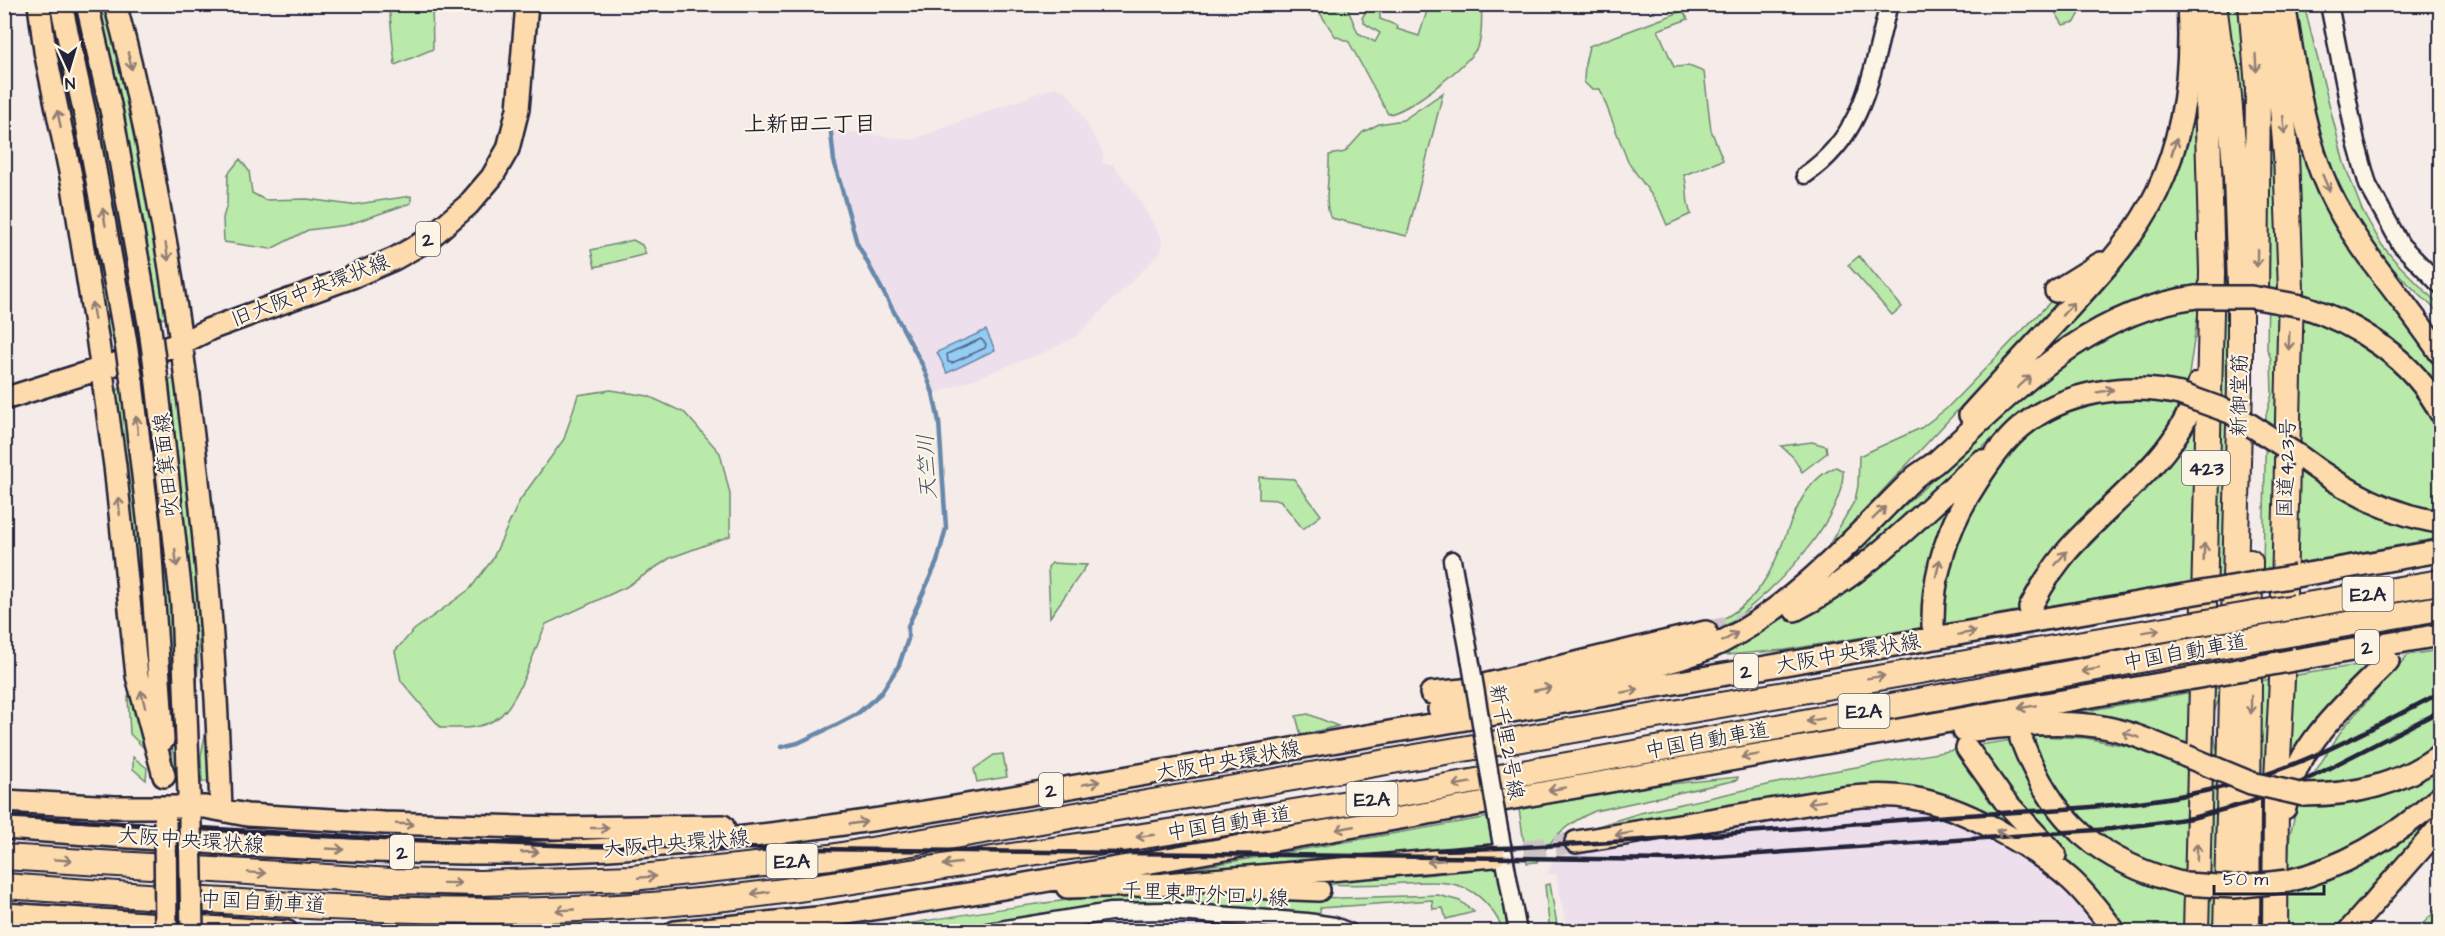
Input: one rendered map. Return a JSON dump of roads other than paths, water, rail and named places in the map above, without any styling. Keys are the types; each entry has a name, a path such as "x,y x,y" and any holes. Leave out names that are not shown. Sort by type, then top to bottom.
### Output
{"highway":[{"name":"423","path":"2196,932 2207,93 2198,4"},
{"name":"新御堂筋","path":"2214,4 2219,42 2225,62 2233,143 2240,284 2240,384 2226,932"},
{"name":"新御堂筋","path":"2247,932 2258,134 2258,87 2251,4"},
{"name":"国道423号","path":"2273,4 2286,154 2291,290 2275,932"},
{"path":"2206,286 2221,158 2219,42"},
{"name":"中国自動車道","path":"4,856 392,881 458,883 558,883 703,872 830,856 2440,582"},
{"name":"中国自動車道","path":"4,886 249,902 479,911 560,910 708,900 1203,827 1459,784 2188,651 2440,608"}],"main road":[{"path":"39,4 45,51 73,186 102,369 138,676 164,776"},
{"name":"吹田箕面線","path":"62,4 86,119 125,337 149,526 164,776 166,932"},
{"name":"吹田箕面線","path":"87,4 112,114 156,374 182,604 189,771 192,932"},
{"path":"115,4 127,48 158,195 182,343 199,496 221,810"},
{"name":"旧大阪中央環状線","path":"4,399 182,343 210,329 394,259 426,241 468,205 492,177 513,137 518,109 527,4"},
{"path":"1303,747 1368,724 1614,674 1701,652 1730,638 1776,607 1855,536 1916,476 1940,446 2096,279 2126,243 2157,192 2180,127 2188,80 2188,4"},
{"path":"2283,4 2307,129 2318,165 2345,220 2440,353"},
{"path":"2056,291 2099,265 2126,243"},
{"path":"1916,476 1935,463 2033,374 2077,341 2141,309 2206,286 2302,306 2343,323 2385,349 2419,381 2440,412"},
{"path":"2030,608 2060,559 2152,466 2181,425 2197,389 2202,369 2206,286"},
{"path":"2397,294 2424,321 2440,332"},
{"path":"1795,610 1820,597 1861,568 2022,426 2054,407 2092,394 2141,388 2180,394 2230,412 2342,486 2378,505 2440,522"},
{"path":"1933,626 1936,577 1943,548 1954,520 1994,456 2022,426"},
{"name":"大阪中央環状線","path":"4,828 378,852 488,853 590,849 800,831 949,808 2440,551"},
{"path":"1431,693 1472,688 1706,632"},
{"name":"2","path":"675,932 817,918 992,890 2440,635"},
{"path":"189,771 212,656"},
{"path":"2275,903 2282,869 2286,798 2295,770 2325,726 2388,661"},
{"path":"1807,746 1837,748 1963,731 2064,724 2105,728 2186,756 2251,783 2304,795 2340,794 2372,789 2413,773 2440,755"},
{"path":"2021,739 2042,787 2076,830 2097,847 2127,864 2185,884 2234,887 2288,882 2348,861 2387,838 2440,797"},
{"path":"1967,748 2004,800 2064,865 2069,878"},
{"path":"1576,842 1834,799 1892,796 1933,802 2003,833 2035,852 2069,878 2115,932"},
{"path":"4,801 115,807 165,814 190,815 221,810 247,815 384,823 576,828 735,825 800,831"},
{"path":"2348,932 2440,827"},
{"path":"992,890 1165,884 1494,856"},
{"path":"1165,884 1319,890"},
{"path":"811,932 877,909"},
{"path":"4,914 286,932"}],"street":[{"path":"1805,175 1834,152 1853,125 1889,4"},
{"path":"2329,4 2356,142 2368,185 2401,245 2440,285"},
{"name":"新千里2号線","path":"1452,560 1518,932"},
{"name":"千里東町外回り線","path":"987,932 1102,913 1143,911 1186,912 1307,922 1334,926 1349,932"}],"water":[{"path":"986,330 995,350 947,373 937,352"}],"waterway":[{"name":"天竺川","path":"781,747 798,743 857,714 881,693 899,665 908,639 908,626 937,562 946,528 939,422 933,393 923,366 857,243 834,161 831,133"}],"tunnel":[{"path":"2396,651 2426,613 2440,588"},
{"path":"2018,727 2014,712 2014,667 2020,638 2030,609"},
{"path":"1706,632 1753,621"},
{"path":"1933,626 1940,675 1962,737"},
{"path":"1494,856 1576,842"}],"railway":[{"path":"1438,850 1688,837 2094,807 2172,797 2210,790 2273,772 2346,741 2440,693"},
{"path":"4,816 384,839 582,846 1674,860 2111,829 2192,818 2247,803 2296,785 2440,711"}],"district":[{"name":"上新田二丁目","path":"810,123"}]}
